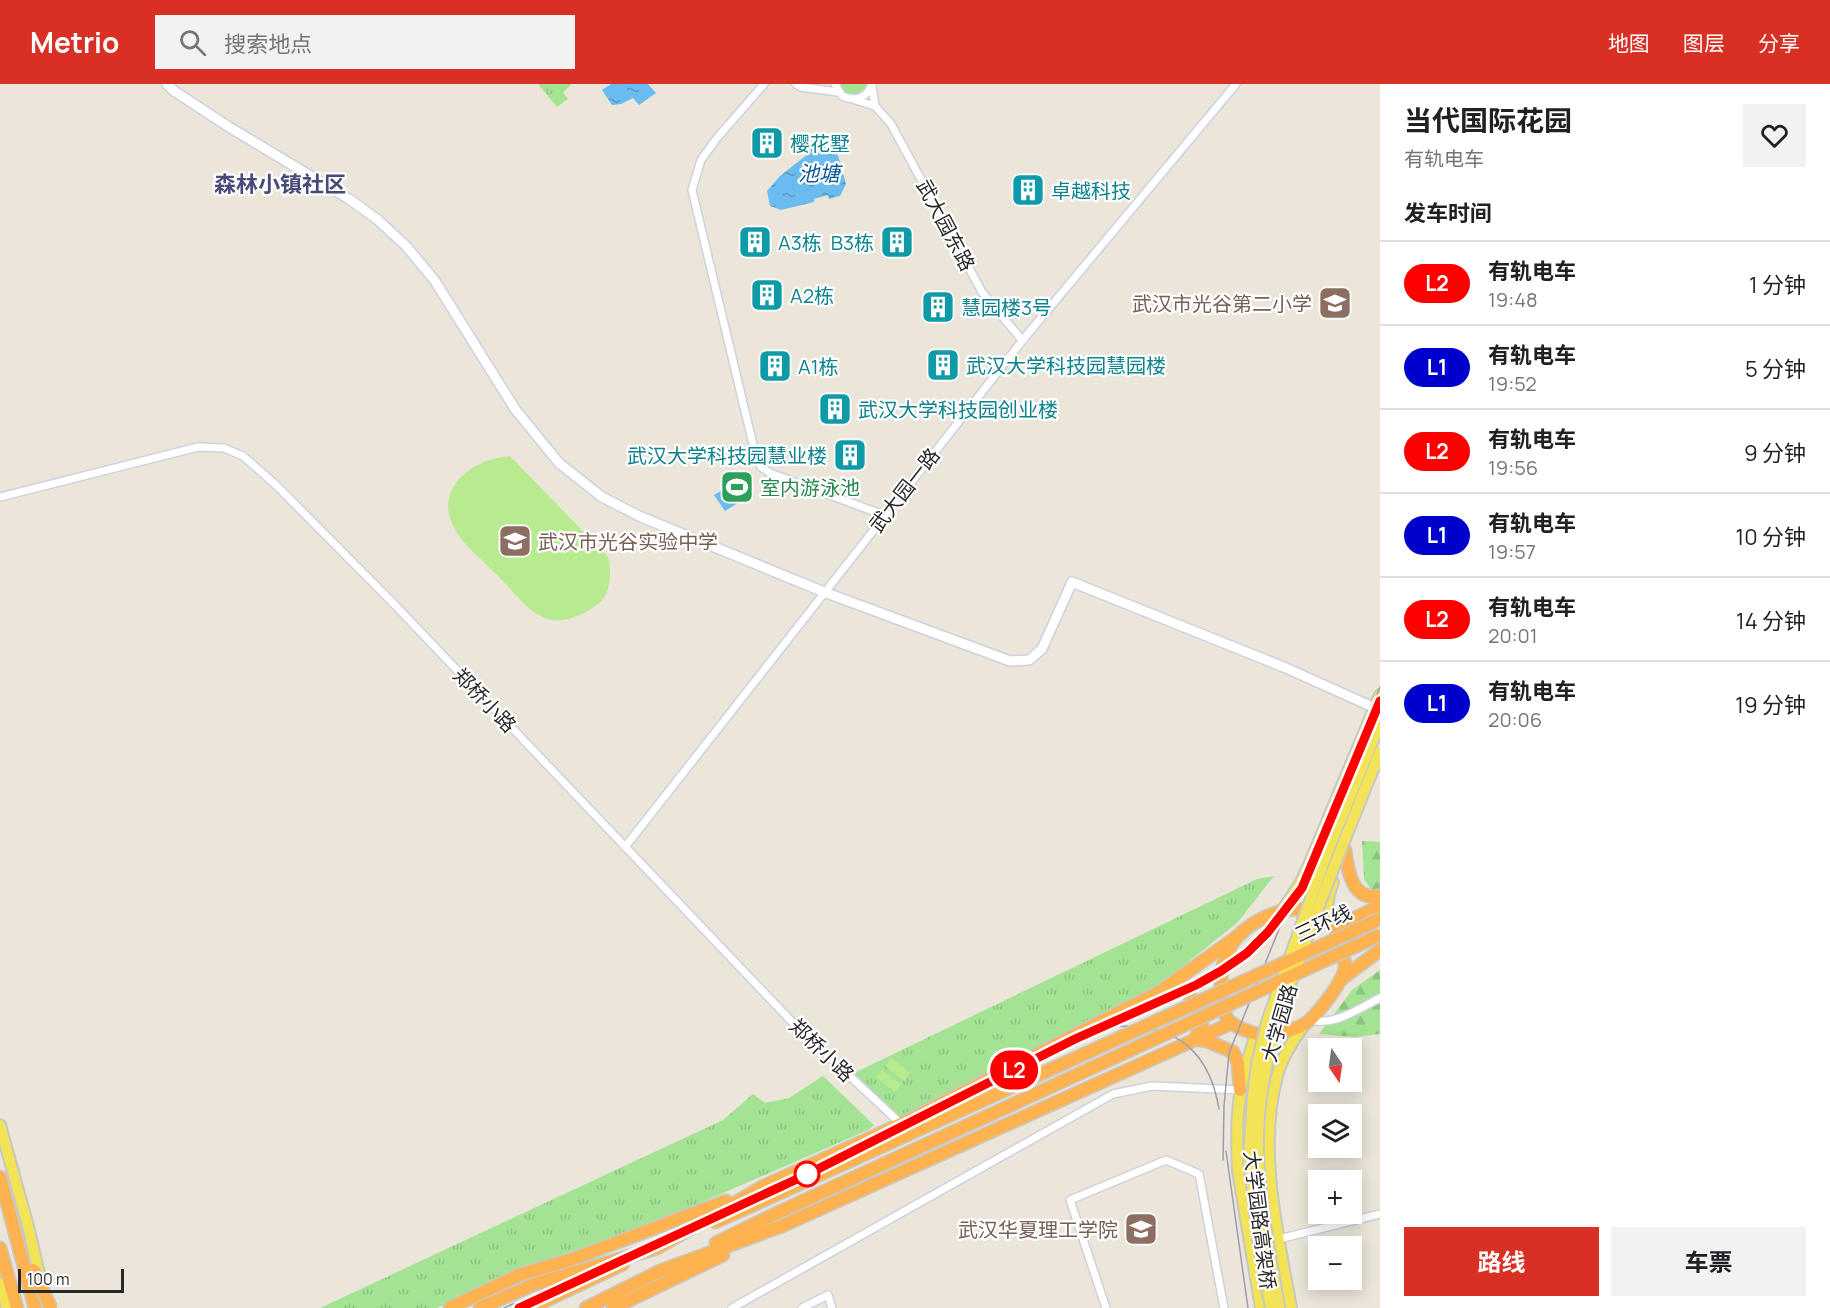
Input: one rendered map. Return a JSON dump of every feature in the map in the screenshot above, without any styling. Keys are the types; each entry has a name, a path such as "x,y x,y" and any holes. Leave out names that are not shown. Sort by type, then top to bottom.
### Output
{"highway":[{"path":"1345,850 1348,873 1357,890 1373,897 1380,896"},
{"path":"450,1308 519,1275 573,1259 766,1192 1161,991 1270,915 1299,909 1343,924 1380,906"},
{"name":"三环线","path":"530,1308 657,1248 766,1192 1380,919"},
{"path":"1242,933 1227,954 1221,976 1225,1013 1232,1023 1256,1034 1281,1033 1308,1021 1333,992 1340,980 1345,968 1342,943 1329,921"},
{"name":"三环线","path":"576,1308 660,1271 774,1214 1380,935"},
{"path":"1340,980 1380,950"},
{"path":"1167,986 1178,986 1189,993 1193,1000 1202,1025 1195,1039"},
{"path":"613,1308 786,1224 1232,1023"},
{"path":"1195,1039 1207,1041 1233,1052 1238,1064 1240,1090"},
{"path":"0,1177 35,1308"},
{"path":"586,1308 660,1271 786,1224"},
{"path":"18,1239 51,1308"},
{"path":"0,1248 17,1308"},
{"path":"480,1308 535,1284 657,1248"},
{"path":"516,1292 538,1276 573,1259"},
{"path":"28,1280 41,1308"}],"main road":[{"path":"1282,911 1301,882 1377,710 1380,695"},
{"name":"大学园路高架桥","path":"1271,1308 1260,1252 1249,1158 1257,1064 1267,1022 1327,853 1380,723"},
{"name":"大学园路","path":"1279,1308 1265,1220 1258,1150 1262,1091 1268,1052 1287,992 1328,880 1380,752"},
{"path":"1329,921 1329,894 1380,764"},
{"path":"1291,1308 1271,1175 1269,1144 1271,1108 1277,1075 1290,1044 1308,1021"},
{"name":"大学园路","path":"1256,1034 1240,1090 1238,1171 1261,1308"},
{"path":"0,1125 29,1230 46,1308"},
{"path":"0,1283 7,1308"}],"street":[{"path":"167,84 229,127 349,199 378,220 407,247 435,281 521,417 559,463 602,497 639,516 824,592 1010,661 1029,660 1042,649 1072,582 1286,668 1377,710"},
{"path":"764,84 701,160 692,190 756,457 761,467 770,473 884,515"},
{"path":"796,84 801,87 837,88 848,99 875,106 872,85"},
{"name":"武大园一路","path":"625,847 1022,340 1236,84"},
{"path":"854,99 865,95 872,85"},
{"name":"武大园东路","path":"875,106 896,132 982,292 1022,340"},
{"name":"郑桥小路","path":"0,497 198,447 224,448 243,456 276,485 394,604 794,1024 901,1124"},
{"path":"1308,1021 1321,1023 1338,1019 1380,998"},
{"path":"732,1308 1113,1094 1152,1086 1240,1090"},
{"path":"1106,1308 1070,1200 1166,1160 1199,1174 1224,1308"},
{"path":"1280,1239 1380,1214"},
{"path":"802,1308 828,1295 832,1308"}],"green space":[{"path":"538,84 571,84 563,92 568,99 557,107"},
{"path":"838,84 869,84 864,92 855,96 843,92"},
{"path":"510,456 608,557 610,576 606,595 598,604 581,614 568,619 554,620 534,612 470,549 456,531 448,502 459,479 482,463"},
{"path":"1362,841 1380,842 1380,903 1364,879"},
{"path":"1274,876 1238,922 1172,975 1166,994 898,1117 854,1073 1257,879"},
{"path":"1380,970 1380,1034 1356,1037 1319,1034 1352,990"},
{"path":"891,1058 910,1073 904,1081 885,1066"},
{"path":"882,1070 901,1084 895,1092 876,1077"},
{"path":"823,1076 874,1125 868,1130 659,1221 541,1262 437,1308 320,1308 723,1120 753,1094 765,1103 789,1098"}],"water":[{"path":"611,84 648,84 656,93 639,105 633,98 621,104 612,105 602,90"},
{"name":"池塘","path":"826,138 835,145 846,184 840,196 829,199 828,195 814,199 814,202 781,210 770,206 767,191 780,176 808,154 816,140"},
{"name":"室内游泳池","path":"741,479 751,495 725,511 714,495"}],"tram line":[{"path":"1223,1160 1224,1106 1229,1053 1380,687"},
{"name":"L2","path":"519,1308 808,1174 1075,1039 1196,985 1247,953 1268,932 1302,888 1380,701"},
{"path":"504,1308 806,1171 1072,1036 1196,981 1242,950 1260,934 1296,887"},
{"path":"1100,1028 1144,1027 1180,1040 1194,1052 1205,1067 1219,1109"},
{"path":"1226,1151 1248,1308"}],"place":[{"name":"樱花墅","path":"767,143"},
{"name":"卓越科技","path":"1028,190"},
{"name":"A3栋","path":"755,242"},
{"name":"B3栋","path":"897,242"},
{"name":"A2栋","path":"767,295"},
{"name":"武汉市光谷第二小学","path":"1335,303"},
{"name":"慧园楼3号","path":"938,307"},
{"name":"武汉大学科技园慧园楼","path":"943,365"},
{"name":"A1栋","path":"775,366"},
{"name":"武汉大学科技园创业楼","path":"835,409"},
{"name":"武汉大学科技园慧业楼","path":"850,455"},
{"name":"室内游泳池","path":"737,487"},
{"name":"武汉市光谷实验中学","path":"515,541"},
{"name":"武汉华夏理工学院","path":"1141,1229"}],"district":[{"name":"森林小镇社区","path":"280,184"}]}
